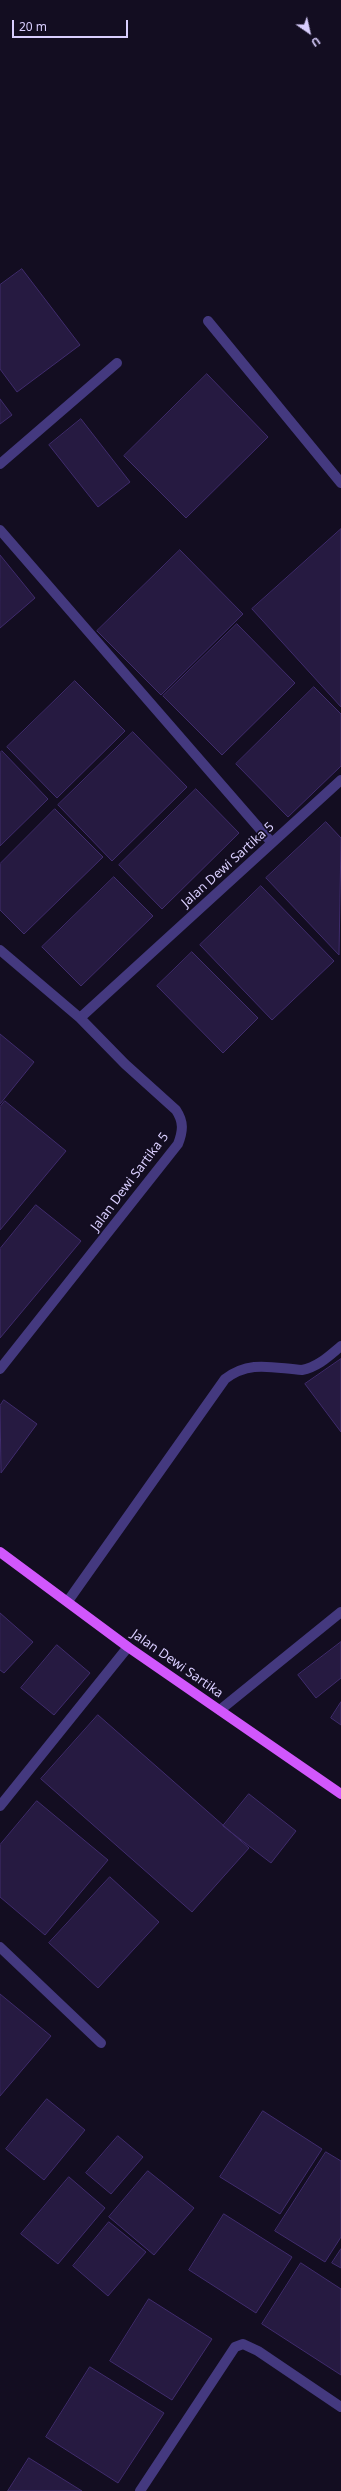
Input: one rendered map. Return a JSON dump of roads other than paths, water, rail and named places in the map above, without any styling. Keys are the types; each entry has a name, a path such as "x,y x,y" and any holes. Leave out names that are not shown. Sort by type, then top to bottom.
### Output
{"main road":[{"name":"Jalan Dewi Sartika","path":"0,1552 128,1647 341,1794"}],"street":[{"path":"208,321 341,483"},
{"path":"0,464 117,363"},
{"path":"0,530 272,843"},
{"name":"Jalan Dewi Sartika 5","path":"80,1018 341,780"},
{"name":"Jalan Dewi Sartika 5","path":"0,950 80,1018 125,1064 176,1110 181,1118 182,1133 178,1144 0,1369"},
{"path":"68,1601 225,1379 235,1371 248,1366 302,1370 319,1364 341,1346"},
{"path":"220,1710 341,1612"},
{"path":"0,1806 128,1647"},
{"path":"0,1947 101,2043"},
{"path":"140,2491 234,2347 243,2344 258,2350 341,2407"}]}
